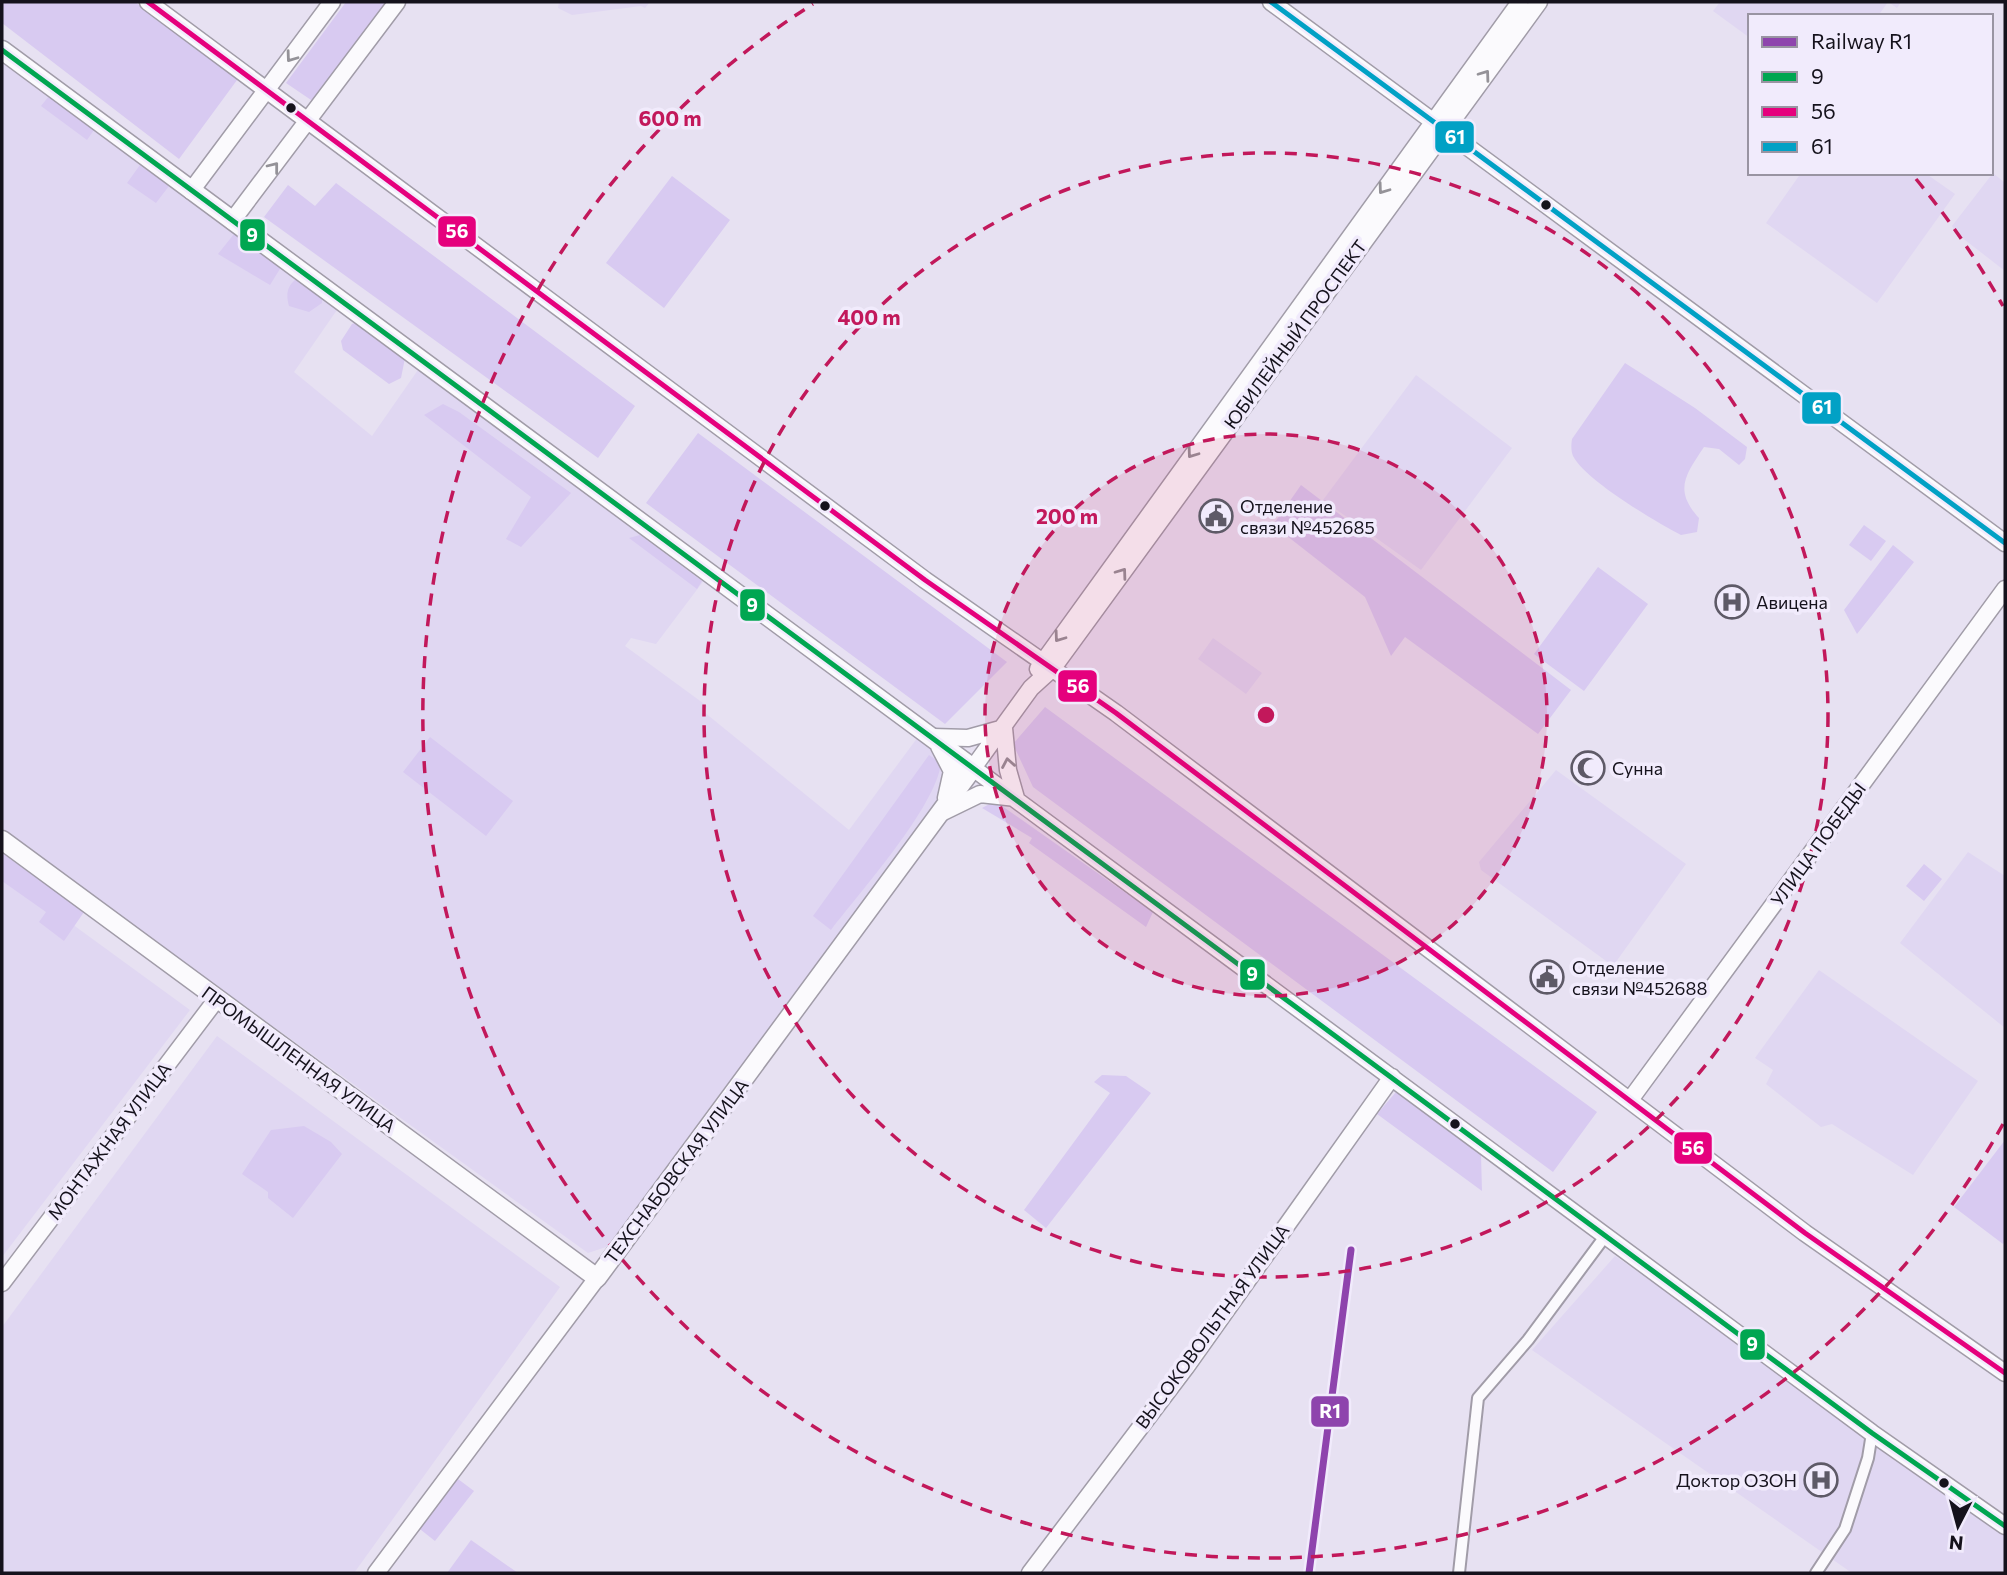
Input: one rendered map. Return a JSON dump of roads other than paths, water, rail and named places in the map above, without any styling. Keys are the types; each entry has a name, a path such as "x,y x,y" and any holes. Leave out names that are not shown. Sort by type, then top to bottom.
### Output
{"main road":[{"path":"148,2 926,580 1047,665 1816,1241 2005,1374"},
{"path":"191,191 332,2"},
{"path":"232,221 397,2"},
{"path":"1271,2 2005,543"},
{"path":"973,768 1439,125 1520,2"},
{"path":"1439,125 1539,2"},
{"path":"2,50 1872,1433 2005,1526"},
{"name":"УЛИЦА ПОБЕДЫ","path":"1630,1100 2005,589"},
{"path":"933,737 968,738 1003,728"},
{"path":"1003,728 1008,770 1016,798"},
{"path":"933,737 953,771 943,812"},
{"name":"ТЕХСНАБОВСКАЯ УЛИЦА","path":"376,1573 597,1278 909,852 943,812 973,768"},
{"path":"943,812 980,794 1016,798"},
{"name":"ПРОМЫШЛЕННАЯ УЛИЦА","path":"2,839 216,1000 597,1278"},
{"name":"МОНТАЖНАЯ УЛИЦА","path":"2,1283 216,1000"},
{"name":"ВЫСОКОВОЛЬТНАЯ УЛИЦА","path":"1030,1573 1186,1367 1392,1077"}],"street":[{"path":"1459,1573 1478,1398 1528,1339 1606,1234"},
{"path":"1816,1573 1844,1529 1868,1458 1872,1433"}],"rail line":[{"name":"R1","path":"1309,1573 1351,1250"}],"place":[{"name":"Отделение связи №452685","path":"1216,516"},
{"name":"Авицена","path":"1732,602"},
{"name":"Сунна","path":"1588,768"},
{"name":"Отделение связи №452688","path":"1547,977"},
{"name":"Доктор ОЗОН","path":"1821,1480"}]}
